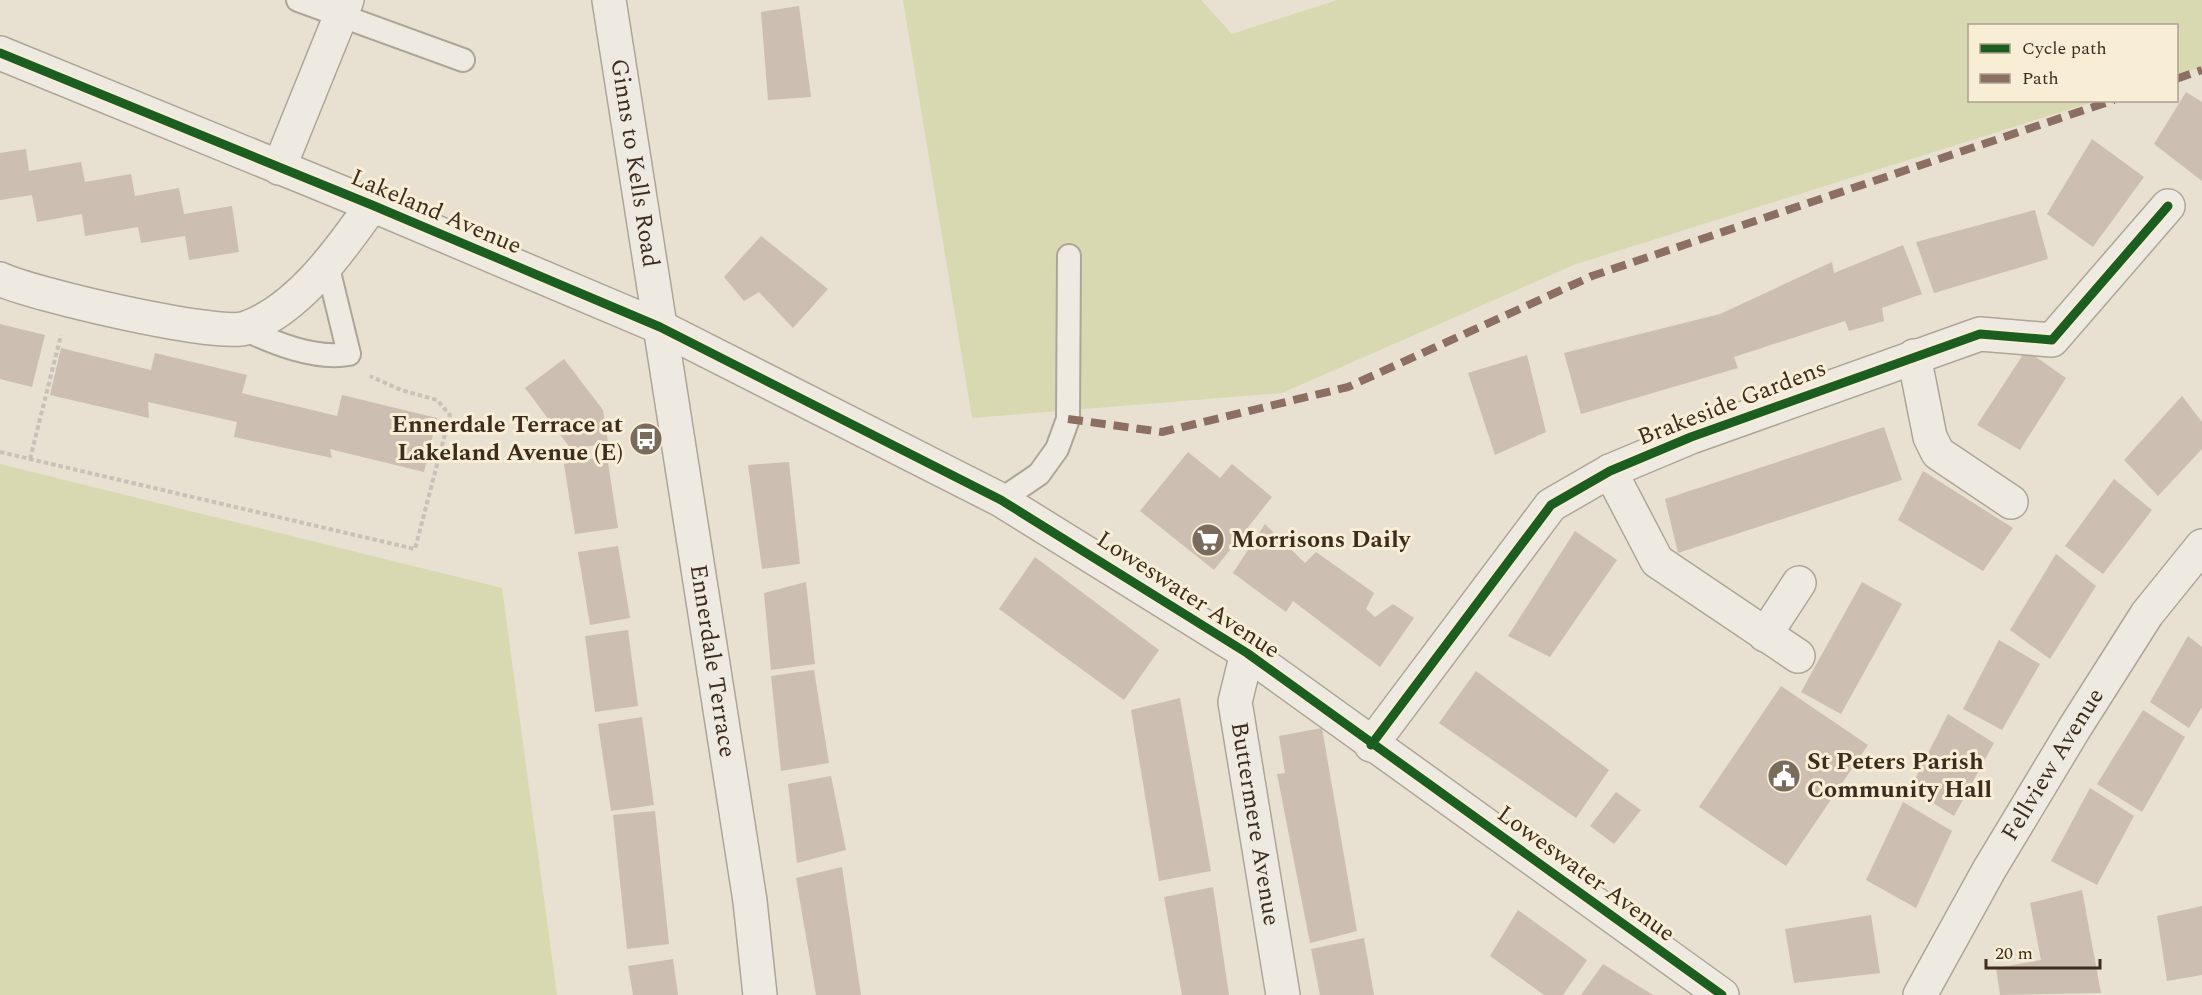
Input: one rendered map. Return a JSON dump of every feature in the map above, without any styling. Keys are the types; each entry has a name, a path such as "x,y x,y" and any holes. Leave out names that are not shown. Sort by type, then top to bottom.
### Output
{"street":[{"name":"Ginns to Kells Road","path":"609,0 660,327"},
{"path":"279,168 344,8"},
{"name":"Lakeland Avenue","path":"0,53 372,205 660,327 850,422"},
{"path":"0,279 136,316 196,326 244,329 273,314 328,268 372,205"},
{"name":"Brakeside Gardens","path":"1371,745 1551,505 1610,471 1691,437 1980,334 2052,340 2168,206"},
{"name":"Ennerdale Terrace","path":"660,327 750,901 760,995"},
{"path":"1914,356 1930,437 1938,453 2011,502"},
{"name":"Loweswater Avenue","path":"850,422 1001,500 1247,653 1371,745 1722,995"},
{"path":"1610,471 1657,561 1798,656"},
{"name":"Fellview Avenue","path":"1920,995 1989,870 2080,720 2147,614 2202,546"},
{"path":"1766,635 1799,583"},
{"name":"Buttermere Avenue","path":"1247,653 1235,702 1284,995"}],"lane":[{"path":"298,0 344,8 462,60"},
{"path":"1001,500 1039,474 1057,449 1068,419 1069,256"},
{"path":"244,329 271,342 334,357 349,354 328,268"}],"path":[{"path":"30,459 61,332"},
{"path":"0,452 415,549 450,416 437,400 401,390 367,375 349,354"}],"green space":[{"path":"903,0 1201,0 1232,34 1337,0 2202,0 2202,67 2178,75 2178,24 1968,24 1968,102 2093,102 1576,264 1282,393 972,418"},
{"path":"0,464 502,588 557,995 0,995"}],"building":[{"path":"799,6 811,97 768,100 761,12"},
{"path":"2186,92 2202,102 2202,181 2154,144"},
{"path":"2092,139 2144,177 2093,247 2047,214"},
{"path":"26,149 29,171 81,162 85,182 131,174 135,196 179,188 184,214 232,206 239,252 189,260 185,236 141,243 138,227 85,236 82,214 37,222 32,195 0,200 0,153"},
{"path":"2035,210 2048,259 1934,293 1916,242"},
{"path":"761,236 828,289 793,328 759,292 744,301 724,277"},
{"path":"1903,245 1922,294 1882,308 1884,321 1849,331 1845,321 1734,357 1738,368 1581,414 1564,353 1720,314 1832,262 1834,273"},
{"path":"0,324 45,335 32,387 0,379"},
{"path":"61,348 151,370 155,353 247,375 242,393 337,416 342,395 437,418 424,472 330,449 332,458 234,437 237,422 148,402 149,418 50,395"},
{"path":"2026,350 2066,378 2020,450 1977,425"},
{"path":"1527,355 1546,432 1495,455 1468,373"},
{"path":"564,359 603,410 608,443 571,449 525,388"},
{"path":"2182,396 2202,422 2202,449 2158,496 2124,460"},
{"path":"1884,427 1902,480 1678,553 1665,499"},
{"name":"Morrisons Daily","path":"1188,452 1220,478 1232,464 1272,497 1214,570 1140,511"},
{"path":"607,456 618,528 575,534 564,464"},
{"path":"789,462 800,564 762,569 748,465"},
{"path":"1923,471 2013,528 1983,571 1898,520"},
{"path":"2114,479 2152,510 2103,574 2065,546"},
{"path":"1265,524 1305,563 1316,552 1374,593 1366,609 1375,617 1393,604 1414,618 1380,667 1293,601 1286,612 1233,573"},
{"path":"1575,531 1617,560 1550,657 1508,636"},
{"path":"618,546 630,618 590,625 578,552"},
{"path":"2056,554 2096,586 2050,659 2010,630"},
{"path":"1035,557 1159,650 1124,700 999,609"},
{"path":"806,582 815,664 771,670 764,593"},
{"path":"1862,582 1902,604 1841,714 1801,692"},
{"path":"628,630 638,706 595,712 585,636"},
{"path":"2188,636 2202,647 2202,707 2189,728 2150,702"},
{"path":"1999,640 2040,664 2002,730 1963,709"},
{"path":"814,670 829,763 781,771 771,676"},
{"path":"1476,671 1609,770 1576,818 1439,723"},
{"name":"St Peters Parish Community Hall","path":"1781,686 1868,745 1786,866 1699,807"},
{"path":"1180,698 1211,871 1159,881 1131,710"},
{"path":"2143,710 2185,737 2142,812 2097,784"},
{"path":"1948,714 1994,743 1954,816 1910,789"},
{"path":"642,717 654,805 611,811 598,724"},
{"path":"1322,728 1357,931 1310,943 1277,774 1285,773 1279,736"},
{"path":"831,776 846,850 797,863 788,784"},
{"path":"2090,788 2134,816 2097,885 2051,861"},
{"path":"1616,792 1641,810 1614,844 1590,826"},
{"path":"1903,802 1952,831 1916,908 1866,880"},
{"path":"655,811 669,944 627,949 613,815"},
{"path":"842,867 861,995 816,995 796,878"},
{"path":"1213,887 1229,995 1182,995 1164,897"},
{"path":"2082,890 2101,993 2000,995 1996,968 2041,960 2030,903"},
{"path":"2202,906 2202,975 2167,981 2157,916"},
{"path":"1518,910 1587,960 1563,995 1544,995 1490,956"},
{"path":"1871,915 1880,973 1794,983 1785,929"},
{"path":"1364,938 1374,995 1320,995 1311,949"},
{"path":"673,959 678,995 633,995 628,966"},
{"path":"1603,964 1653,995 1581,995"}],"marked path":[{"path":"2178,78 2202,70"},
{"path":"1068,419 1162,432 1348,387 1592,276 2108,102"}],"cycle path":[{"path":"0,53 372,205 660,327 1001,500 1247,653 1722,995"},
{"path":"1371,745 1551,505 1610,471 1691,437 1980,334 2052,340 2168,206"}],"place":[{"name":"Ennerdale Terrace at Lakeland Avenue (E)","path":"646,439"},
{"name":"Morrisons Daily","path":"1208,540"},
{"name":"St Peters Parish Community Hall","path":"1784,776"}]}
